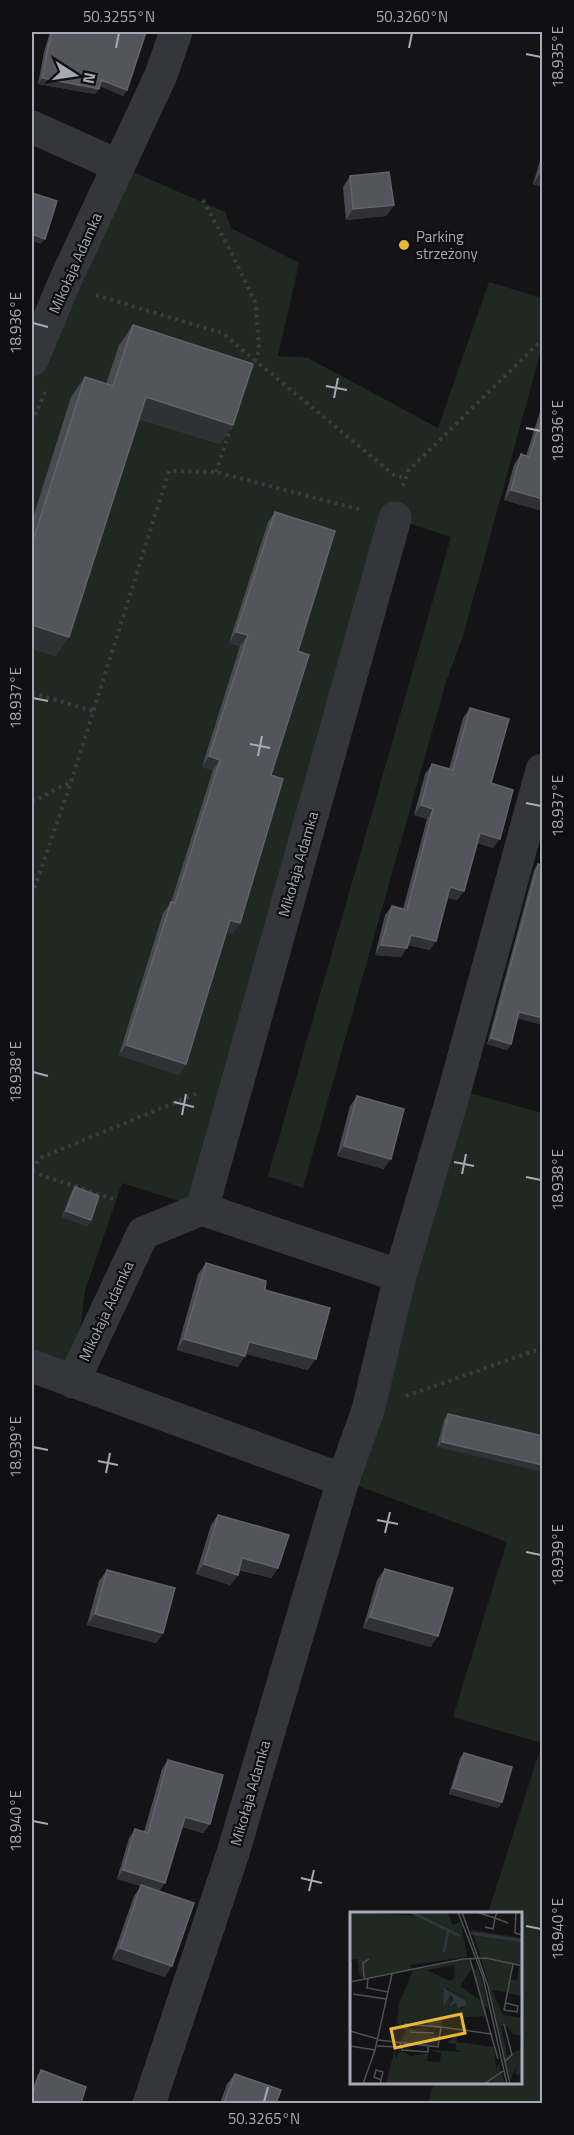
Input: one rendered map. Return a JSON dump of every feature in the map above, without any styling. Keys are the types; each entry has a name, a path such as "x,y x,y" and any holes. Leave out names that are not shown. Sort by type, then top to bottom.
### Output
{"street":[{"name":"Mikołaja Adamka","path":"32,360 64,283 161,75 176,32"},
{"path":"32,127 119,166"},
{"name":"Mikołaja Adamka","path":"73,1382 143,1233 202,1209 395,518"},
{"name":"Mikołaja Adamka","path":"149,2103 232,1853 343,1480 368,1410 400,1276 455,1089 543,770"},
{"path":"202,1209 400,1276"},
{"path":"32,1366 343,1480"}],"path":[{"path":"203,201 256,304 259,351 250,370"},
{"path":"64,283 89,293 222,333 394,475 405,478 408,471 543,340"},
{"path":"216,472 235,415"},
{"path":"32,895 71,782 170,471 216,472 395,518"},
{"path":"32,693 93,711"},
{"path":"32,802 71,782"},
{"path":"32,875 37,878"},
{"path":"116,1200 32,1171 40,1158 202,1091"},
{"path":"368,1410 543,1348"}],"shaded area":[{"path":"119,166 225,212 231,228 299,263 278,356 308,358 438,428 489,282 542,298 542,346 463,636 446,682 303,1188 268,1176 451,537 395,519 198,1207 122,1183 85,1291 73,1382 32,1366 32,360"},
{"path":"455,1089 542,1113 542,1743 453,1717 507,1542 343,1480"},
{"path":"542,1743 542,2103 428,2103 434,2084 523,2084 523,1912 488,1912"}],"building":[{"path":"52,32 146,32 127,90 101,80 99,89 42,78"},
{"path":"389,172 394,205 353,209 350,176"},
{"path":"32,193 57,201 45,239 32,234"},
{"path":"133,325 253,364 233,425 146,397 69,637 32,625 32,544 85,377 113,386"},
{"path":"543,414 543,499 511,490 521,454 529,457"},
{"path":"275,512 335,531 298,651 309,655 271,775 283,779 240,923 230,920 186,1064 126,1045 171,902 175,903 220,760 209,756 248,635 236,632"},
{"path":"470,708 509,719 491,783 513,790 500,839 480,833 464,891 450,887 436,941 411,935 407,948 381,945 392,906 407,910 433,809 421,805 432,764 453,770"},
{"path":"538,864 543,866 543,1018 519,1012 511,1044 491,1038"},
{"path":"357,1096 404,1109 391,1159 344,1146"},
{"path":"75,1187 99,1196 91,1220 66,1211"},
{"path":"206,1263 266,1281 265,1290 330,1308 316,1359 249,1342 245,1356 184,1339"},
{"path":"448,1414 543,1436 543,1465 442,1442"},
{"path":"218,1515 289,1535 278,1568 242,1558 238,1575 204,1564"},
{"path":"385,1569 453,1588 438,1636 370,1617"},
{"path":"107,1570 175,1588 163,1633 95,1614"},
{"path":"464,1753 512,1767 502,1802 453,1788"},
{"path":"168,1760 223,1775 210,1824 185,1817 165,1883 123,1870 135,1829 148,1833"},
{"path":"141,1885 194,1903 172,1966 120,1948"},
{"path":"41,2070 86,2087 81,2103 32,2103 32,2096"},
{"path":"235,2074 281,2090 276,2103 224,2103"}],"place":[{"name":"Parking strzeżony","path":"404,245"}]}
